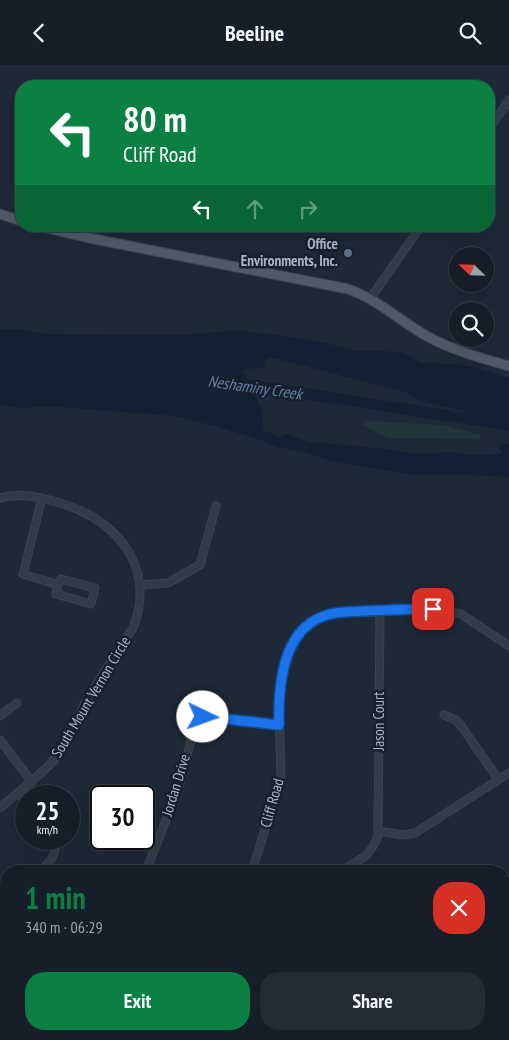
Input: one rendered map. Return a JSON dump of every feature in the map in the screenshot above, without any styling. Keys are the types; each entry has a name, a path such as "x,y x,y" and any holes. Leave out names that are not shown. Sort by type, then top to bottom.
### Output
{"main road":[{"path":"0,214 15,219"},
{"path":"64,232 327,283 348,289 370,299 418,331 440,343 509,366"}],"street":[{"path":"495,120 509,100"},
{"path":"370,299 417,232"},
{"name":"South Mount Vernon Circle","path":"0,498 22,494 76,508 93,516 120,538 134,561 140,585 139,607 133,628 88,697 66,743 56,758 27,785"},
{"path":"42,498 22,574 58,585"},
{"path":"140,585 168,583 200,565 216,506"},
{"path":"61,579 95,588 90,603 56,593 58,585 61,579"},
{"name":"Cliff Road","path":"254,865 281,779 279,705 284,669 295,639 313,621 338,613 433,609 454,612 468,618 509,646"},
{"name":"Jason Court","path":"379,831 380,611"},
{"path":"0,716 17,703"},
{"path":"444,715 456,720 462,727 498,779"},
{"name":"Jordan Drive","path":"148,865 180,784 197,721 203,717 209,717 279,725"},
{"path":"0,740 32,781"},
{"path":"350,865 367,855 375,844 379,831 403,835 415,833 509,773"},
{"name":"South Mount Vernon Circle","path":"0,808 15,796"},
{"path":"46,865 54,856 55,850"}],"green space":[{"path":"365,421 443,425 480,435 480,439 388,438 363,425"}],"water":[{"path":"17,329 45,334 187,335 236,330 312,340 358,351 404,353 421,363 456,364 477,368 509,378 509,422 425,402 410,396 409,393 270,357 265,360 264,368 242,369 262,410 263,430 280,437 286,434 310,442 417,454 452,452 470,455 500,454 503,451 498,449 503,443 509,444 509,477 416,475 333,462 304,452 276,447 258,439 215,426 174,416 49,406 18,408 0,405 0,330"}],"waterway":[{"name":"Neshaminy Creek","path":"236,383 509,425"}],"place":[{"name":"Office Environments, Inc.","path":"348,253"}],"route":[{"path":"203,717 279,725 280,692 290,647 301,632 313,621 321,617 338,613 433,609"}]}
